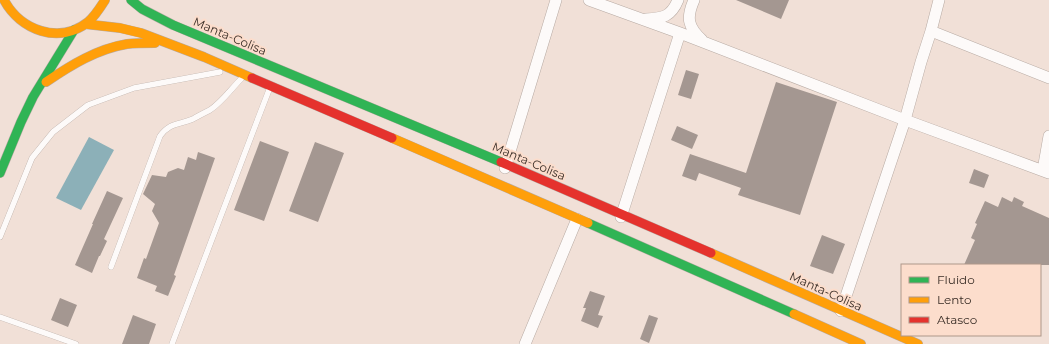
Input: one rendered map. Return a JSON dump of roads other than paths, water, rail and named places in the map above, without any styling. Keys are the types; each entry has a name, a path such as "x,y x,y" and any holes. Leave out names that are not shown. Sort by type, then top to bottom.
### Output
{"highway":[{"path":"4,0 15,16 27,26 42,32 59,33 74,30 85,24 97,13 105,0"},
{"name":"Manta-Colisa","path":"131,0 142,9 173,25 506,164 918,344"},
{"path":"85,24 120,28 141,33 233,69 616,235 862,344"},
{"path":"0,174 21,122 33,98 74,30"},
{"path":"40,86 94,53 127,44 166,42"}],"street":[{"path":"500,185 556,0"},
{"path":"589,0 680,33 905,120 1046,171 1049,136"},
{"path":"642,19 654,19 666,16 675,9 678,0"},
{"path":"692,0 689,13 691,27 694,32 706,43"},
{"path":"841,311 905,120 939,0"},
{"path":"931,32 1049,78"},
{"path":"616,235 680,33"},
{"path":"525,344 577,219"}],"lane":[{"path":"0,237 32,158 53,132 88,105 134,88 233,69"},
{"path":"110,267 160,136 165,129 174,124 193,119 217,104 245,75"},
{"path":"172,344 271,86"},
{"path":"0,317 76,344"}],"water":[{"path":"89,137 114,150 81,210 56,198"}]}
